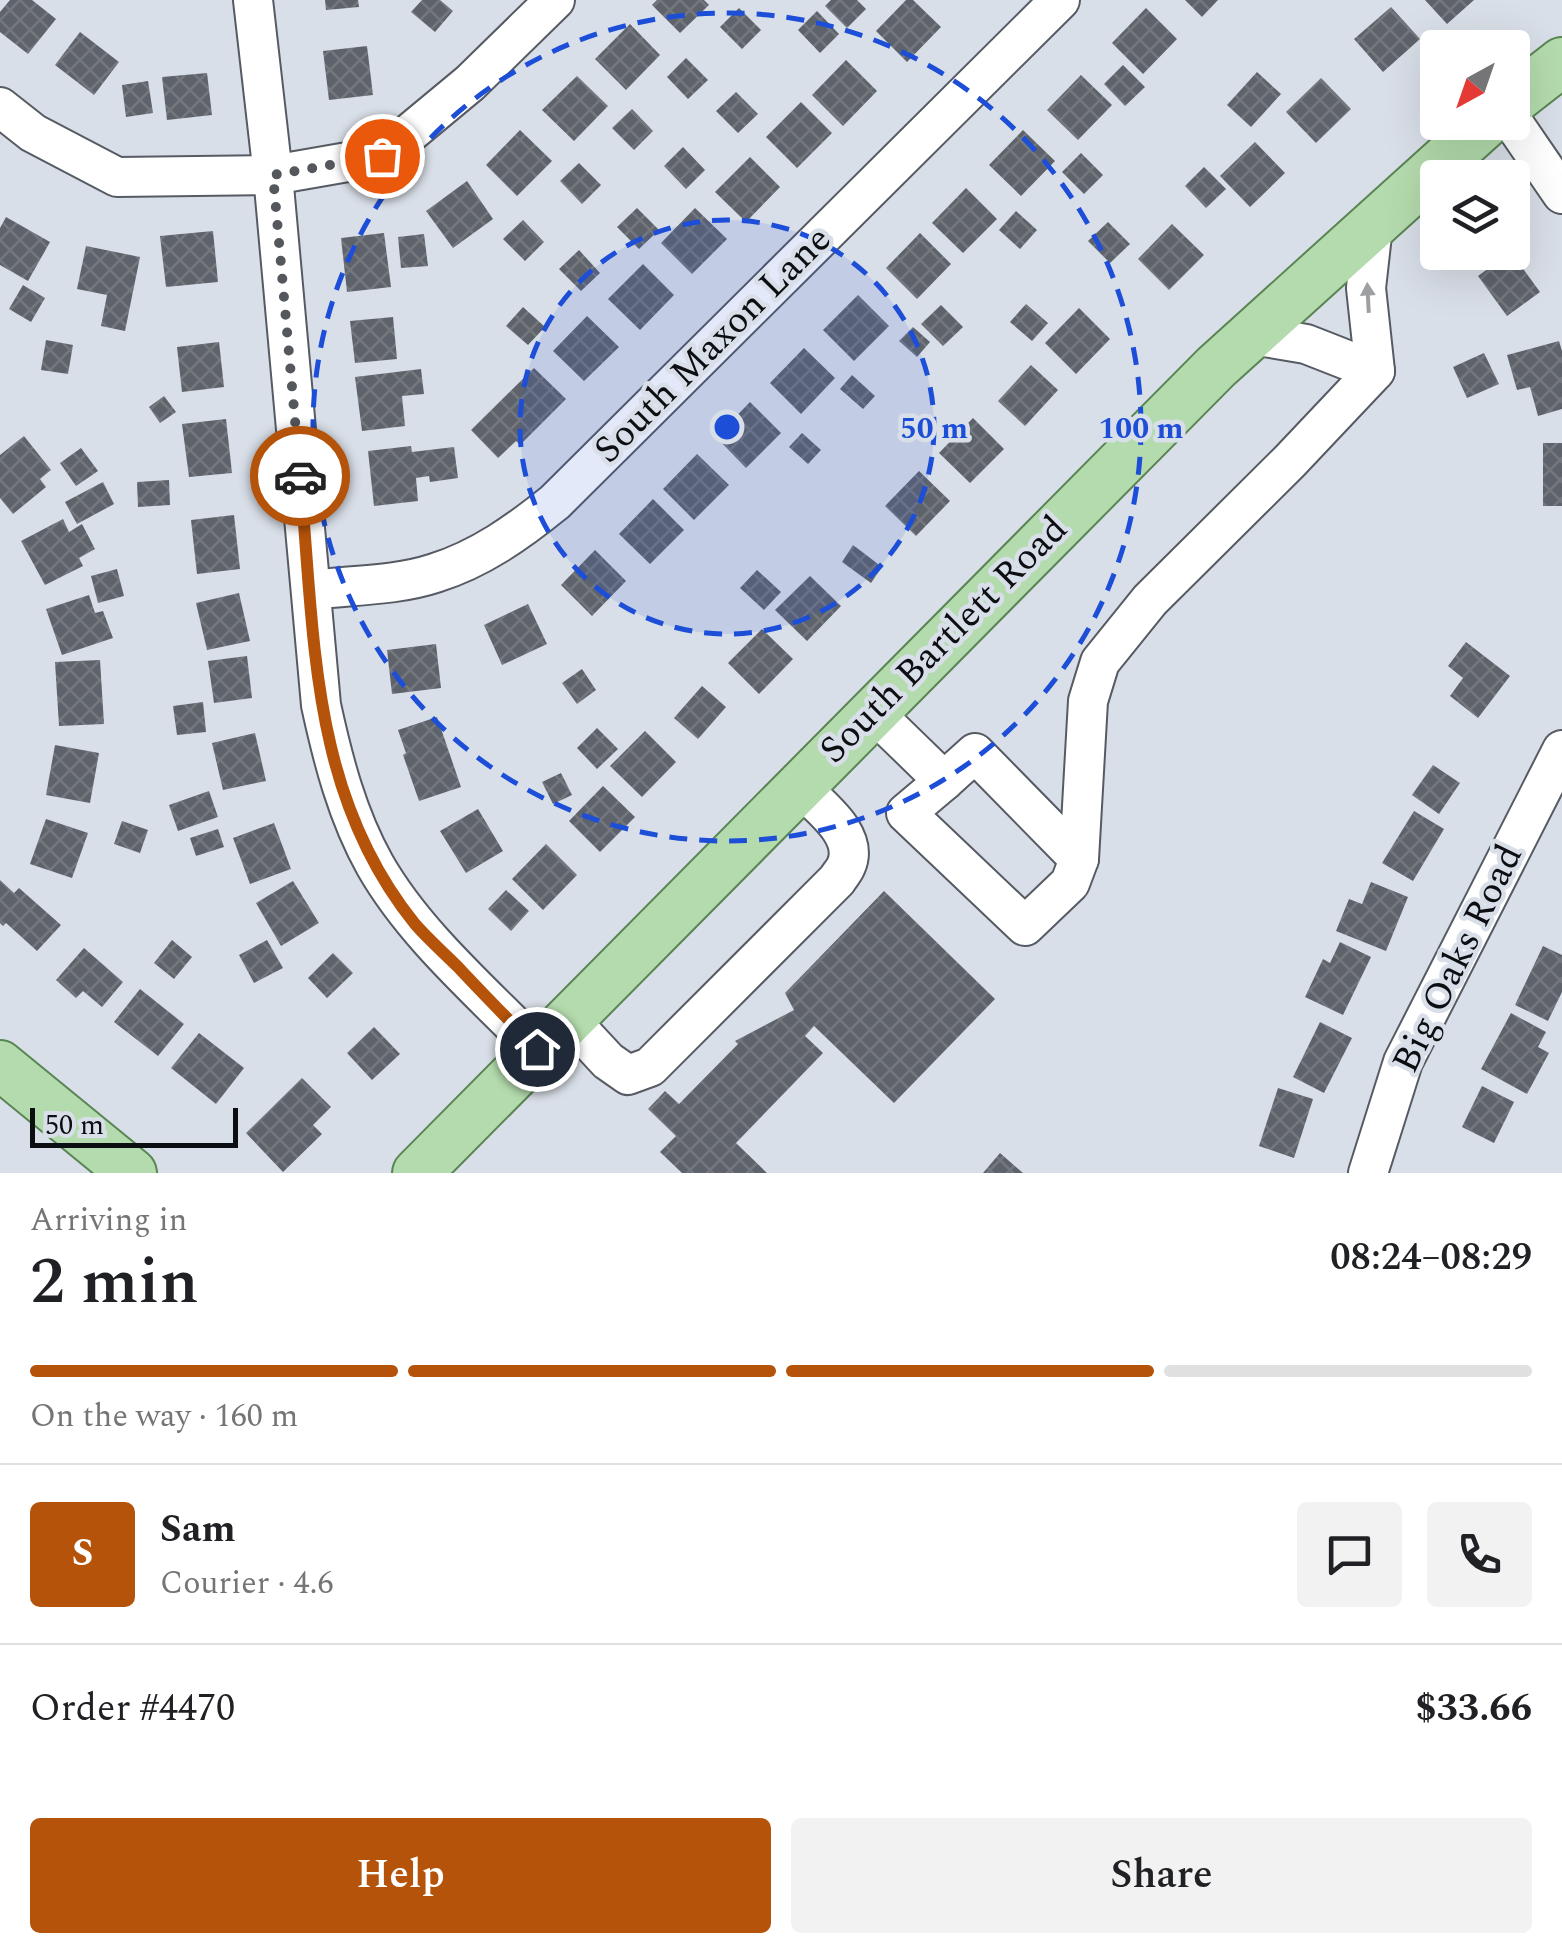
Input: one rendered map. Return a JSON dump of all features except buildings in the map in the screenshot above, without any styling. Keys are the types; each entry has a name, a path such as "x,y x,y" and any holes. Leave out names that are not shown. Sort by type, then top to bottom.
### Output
{"main road":[{"path":"1530,87 1562,62"},
{"name":"South Bartlett Road","path":"416,1173 1216,368 1467,140"},
{"path":"0,1065 132,1173"}],"street":[{"path":"254,0 321,705 351,816 375,866 416,924 552,1034 628,1075 650,1067 848,865 850,846 841,829 800,786"},
{"path":"0,107 33,133 117,177 273,175 382,156 470,83 556,0"},
{"name":"South Maxon Lane","path":"311,590 432,574 475,557 528,524 555,502 1060,0"},
{"path":"1525,140 1562,194"},
{"path":"1079,859 975,753 906,813 1025,926 1070,883 1079,859 1088,701 1100,662 1150,600 1290,462 1375,370 1366,288 1373,226"},
{"path":"1252,334 1306,344 1375,370"},
{"path":"873,712 944,781"},
{"name":"Big Oaks Road","path":"1368,1173 1403,1062 1562,751"}],"way so far":[{"path":"300,476 273,175 382,156"}],"route":[{"path":"300,476 321,705 351,816 375,866 416,924 537,1049"}]}
